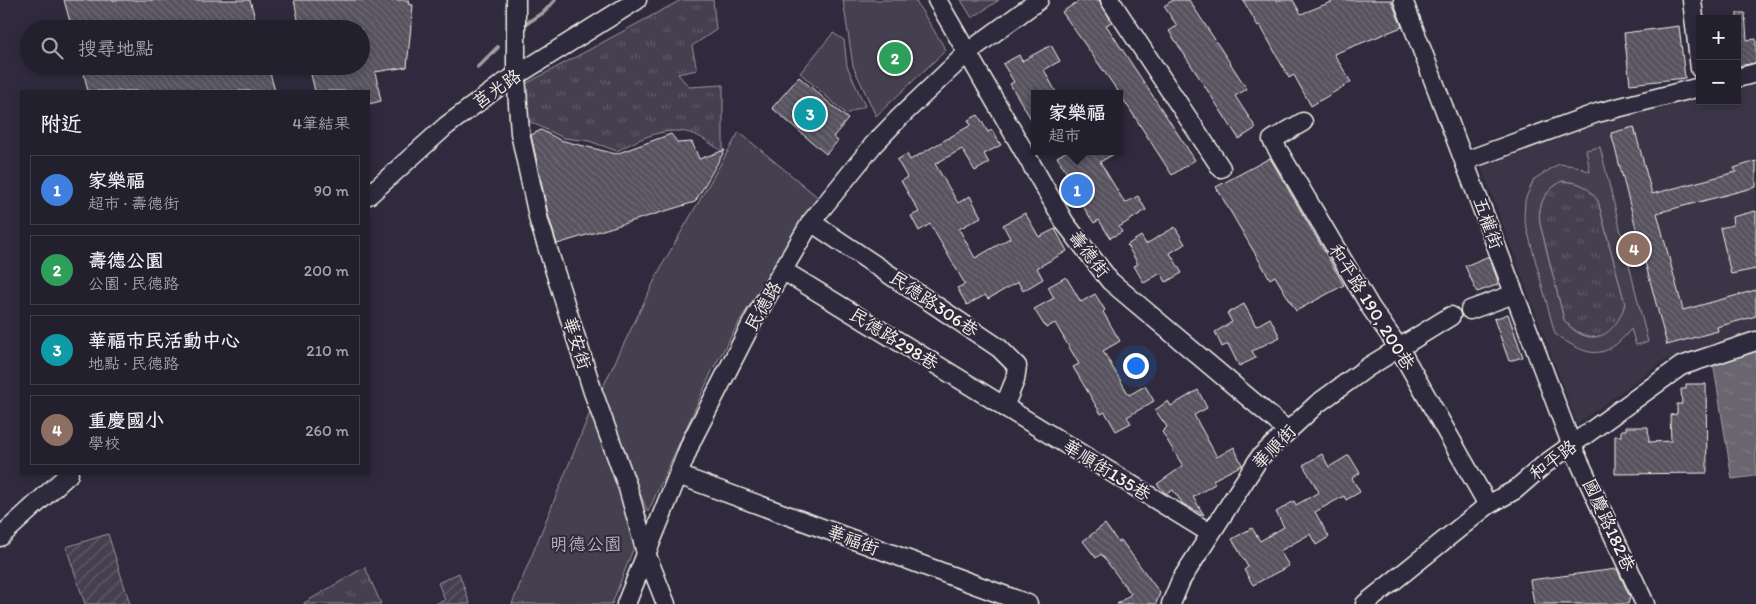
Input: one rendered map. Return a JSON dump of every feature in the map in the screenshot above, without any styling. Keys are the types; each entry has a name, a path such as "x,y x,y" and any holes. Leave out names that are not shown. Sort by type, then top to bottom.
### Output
{"street":[{"name":"華安街","path":"516,0 516,75 520,133 539,220 593,392 628,488 646,553 666,604"},
{"name":"莒光路","path":"370,195 446,126 516,75 637,0"},
{"name":"壽德街","path":"937,0 1065,223 1110,281 1288,431"},
{"name":"民德路","path":"626,604 692,440 750,328 811,222 874,144 968,52 1039,0"},
{"path":"1110,0 1221,168"},
{"name":"五權街","path":"1403,0 1572,446"},
{"path":"1692,0 1699,60"},
{"path":"1741,77 1756,73"},
{"path":"1465,161 1597,113 1696,88"},
{"name":"和平路 190, 200巷","path":"1304,122 1272,140 1371,308 1399,348 1488,506"},
{"name":"民德路306巷","path":"811,222 998,348 1017,366 1015,380 1004,406"},
{"name":"民德路298巷","path":"784,271 1004,406"},
{"path":"1470,310 1514,294"},
{"name":"華順街","path":"1171,604 1181,580 1260,457 1317,404 1368,367 1451,316"},
{"name":"和平路","path":"1365,604 1488,506 1515,490 1681,366 1756,341"},
{"name":"華順街135巷","path":"1004,406 1210,534"},
{"name":"國慶路182巷","path":"1572,446 1645,604"},
{"path":"0,537 68,475"},
{"name":"華福街","path":"678,475 1028,604"}],"shaded area":[{"path":"1756,85 1756,332 1664,361 1577,424 1481,166 1600,123 1696,100 1696,105 1741,105 1741,88"}],"green space":[{"path":"681,0 713,0 716,30 692,46 697,70 678,74 689,87 723,85 723,152 696,135 675,131 645,137 617,151 589,141 564,138 524,119 520,87"},
{"path":"843,0 915,0 946,50 876,116 853,66"},
{"path":"961,0 999,0 972,18"},
{"path":"833,33 844,40 847,66 865,106 846,114 800,73"},
{"path":"739,132 820,199 742,317 713,369 648,512 624,456 601,391 661,267"},
{"path":"1600,147 1648,342 1636,345 1631,329 1612,347 1604,351 1595,352 1577,348 1555,334 1524,218 1525,200 1534,179 1559,164 1576,166 1590,172 1586,150","holes":["1562,181 1583,186 1598,201 1625,304 1615,325 1608,332 1600,336 1582,335 1564,320 1540,224 1541,204 1547,194"]},
{"path":"1562,181 1583,186 1598,201 1625,304 1621,318 1614,328 1601,336 1585,335 1577,332 1564,320 1539,217 1541,204 1547,194"},
{"name":"明德公園","path":"591,410 637,539 612,604 512,604"},
{"path":"108,534 130,604 85,604 66,547"},
{"path":"365,567 381,604 304,604 304,603"},
{"path":"459,573 470,604 435,604 445,600 438,583"}],"water":[{"path":"1756,350 1756,476 1732,479 1713,362"}],"building":[{"path":"64,0 250,0 256,20 70,20"},
{"path":"294,0 409,0 408,4 413,5 407,67 375,72 381,101 370,104 370,90 315,90 311,75 370,75 370,20 298,20"},
{"path":"1080,0 1099,0 1112,22 1106,25 1195,160 1172,175 1123,99 1123,90 1117,90 1062,12"},
{"path":"1173,0 1189,0 1247,89 1235,96 1256,128 1239,139 1169,31 1177,26 1164,6"},
{"path":"1243,0 1293,0 1301,14 1336,0 1391,0 1402,27 1334,54 1351,82 1311,106 1294,75 1289,78 1260,25 1258,26"},
{"path":"1737,13 1745,13 1747,40 1756,39 1756,63 1741,65 1741,15 1737,15"},
{"path":"1679,26 1685,78 1630,84 1624,33"},
{"path":"1051,45 1060,61 1044,70 1055,90 1031,90 1031,119 1010,84 1014,82 1003,64 1019,55 1022,61"},
{"path":"84,75 271,75 275,90 88,90"},
{"path":"799,77 848,119 833,137 838,141 826,154 772,108"},
{"path":"978,115 988,132 992,130 1001,145 984,154 989,163 975,171 962,149 935,164 958,203 970,196 981,217 959,229 975,258 1010,238 1003,225 1025,213 1039,237 1055,229 1067,251 1037,268 1043,279 1023,291 1018,282 988,299 985,295 967,305 957,288 965,284 930,224 919,231 911,216 919,212 901,181 907,177 897,160 907,154 910,160 971,125 968,120"},
{"path":"1634,127 1652,194 1736,172 1734,168 1756,161 1756,187 1657,213 1683,310 1756,290 1756,316 1717,327 1718,331 1667,345 1611,133"},
{"path":"541,130 560,140 616,154 671,134 678,143 692,142 699,159 725,150 695,202 557,244 549,218 531,135"},
{"path":"1060,155 1112,155 1100,162 1125,203 1138,196 1146,210 1119,227 1122,232 1110,238 1099,220 1094,223 1063,177 1068,175 1057,157"},
{"path":"1270,158 1344,285 1296,311 1275,276 1270,279 1216,187"},
{"path":"1756,211 1756,269 1731,274 1720,228 1733,225 1732,217"},
{"path":"1175,227 1185,244 1170,253 1182,273 1166,282 1161,273 1144,283 1134,266 1138,264 1127,245 1141,236 1146,244"},
{"path":"1489,256 1498,281 1497,285 1477,292 1465,266"},
{"path":"1066,277 1081,302 1095,294 1105,310 1103,312 1120,341 1103,351 1129,395 1145,386 1154,401 1127,417 1131,423 1116,431 1105,412 1101,414 1073,367 1079,364 1055,323 1046,328 1034,309 1054,298 1048,287"},
{"path":"1244,304 1256,326 1270,318 1280,337 1252,351 1256,358 1239,366 1228,344 1222,347 1215,332 1232,322 1227,313"},
{"path":"1508,314 1523,357 1509,361 1494,319"},
{"path":"1686,384 1706,384 1707,473 1615,474 1615,436 1621,436 1621,430 1626,430 1626,427 1648,427 1649,442 1671,441 1670,415 1677,414 1677,404 1682,404 1681,389 1686,389"},
{"path":"1198,390 1207,408 1194,415 1217,457 1234,447 1242,465 1213,480 1215,484 1193,497 1204,515 1183,504 1173,490 1166,494 1157,484 1183,466 1162,432 1167,427 1155,410 1168,401 1171,406"},
{"path":"1322,454 1329,467 1349,455 1360,473 1352,478 1360,492 1346,500 1344,496 1315,512 1329,537 1316,545 1310,534 1280,551 1289,566 1253,585 1244,570 1248,567 1232,539 1252,528 1260,541 1284,527 1276,512 1294,501 1296,505 1319,492 1303,465"},
{"path":"1105,524 1118,542 1121,540 1160,593 1156,604 1117,604 1131,594 1101,554 1096,558 1083,541"},
{"path":"1617,569 1630,597 1628,604 1534,604 1530,580"}],"waterway":[{"path":"524,25 544,12 555,0"},
{"path":"478,67 498,47"}],"place":[{"name":"壽德公園","path":"895,58"},
{"name":"華福市民活動中心","path":"810,114"},
{"name":"家樂福","path":"1077,190"},
{"name":"重慶國小","path":"1634,249"}]}
